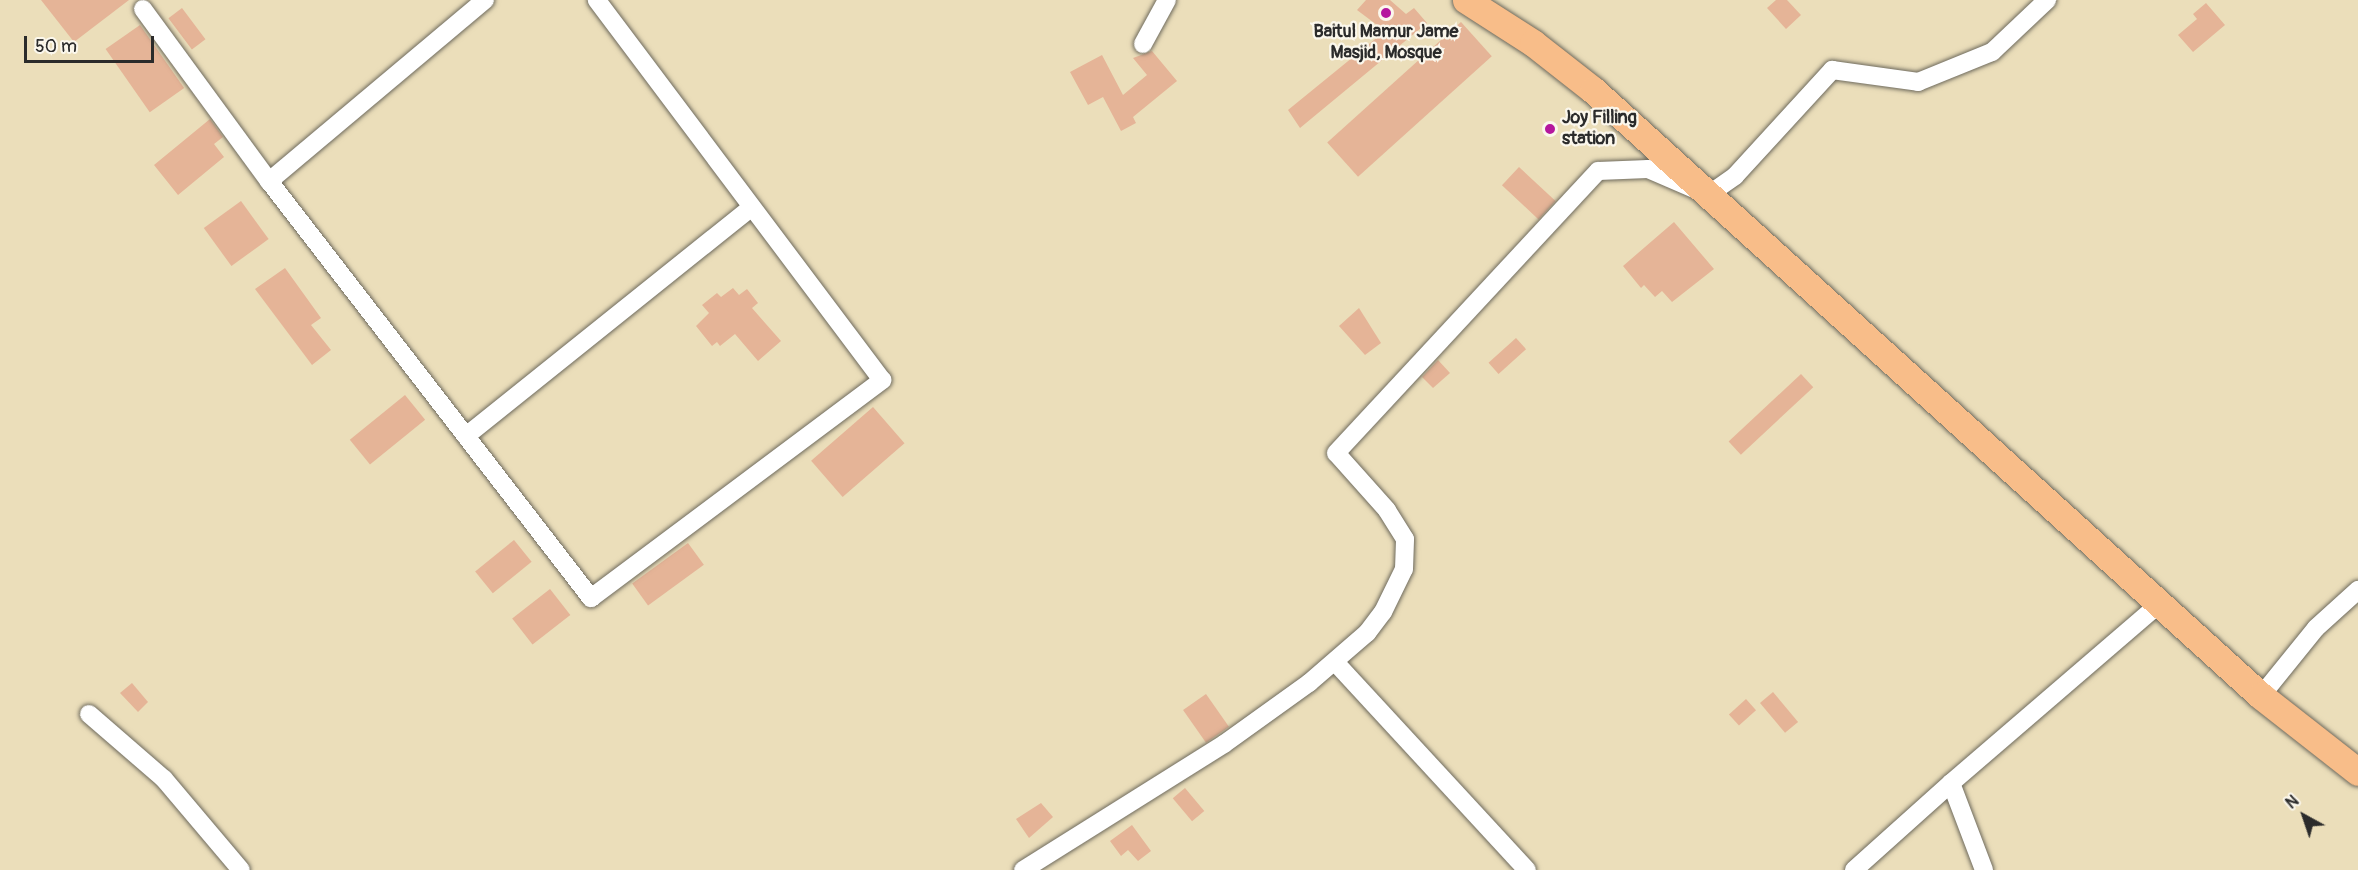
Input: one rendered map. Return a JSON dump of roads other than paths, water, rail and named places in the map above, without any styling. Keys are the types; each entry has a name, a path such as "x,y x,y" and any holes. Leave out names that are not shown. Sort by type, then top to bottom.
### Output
{"highway":[{"path":"1466,0 1562,65 2261,696 2358,772"}],"street":[{"path":"269,181 485,0"},
{"path":"143,9 269,181 591,598 882,380 597,0"},
{"path":"1143,44 1167,0"},
{"path":"1023,870 1224,744 1335,662 1367,633 1383,612 1407,554 1405,539 1396,523 1336,453 1598,171 1648,169 1707,195 1735,176 1832,70 1918,82 1992,52 2047,0"},
{"path":"466,436 752,207"},
{"path":"2261,696 2316,628 2358,590"},
{"path":"1854,870 1951,783 2159,604"},
{"path":"1335,662 1527,870"},
{"path":"89,714 164,779 240,870"},
{"path":"1951,783 1984,870"}],"place":[{"name":"Baitul Mamur Jame Masjid, Mosque","path":"1386,13"},
{"name":"Joy Filling station","path":"1550,129"}]}
